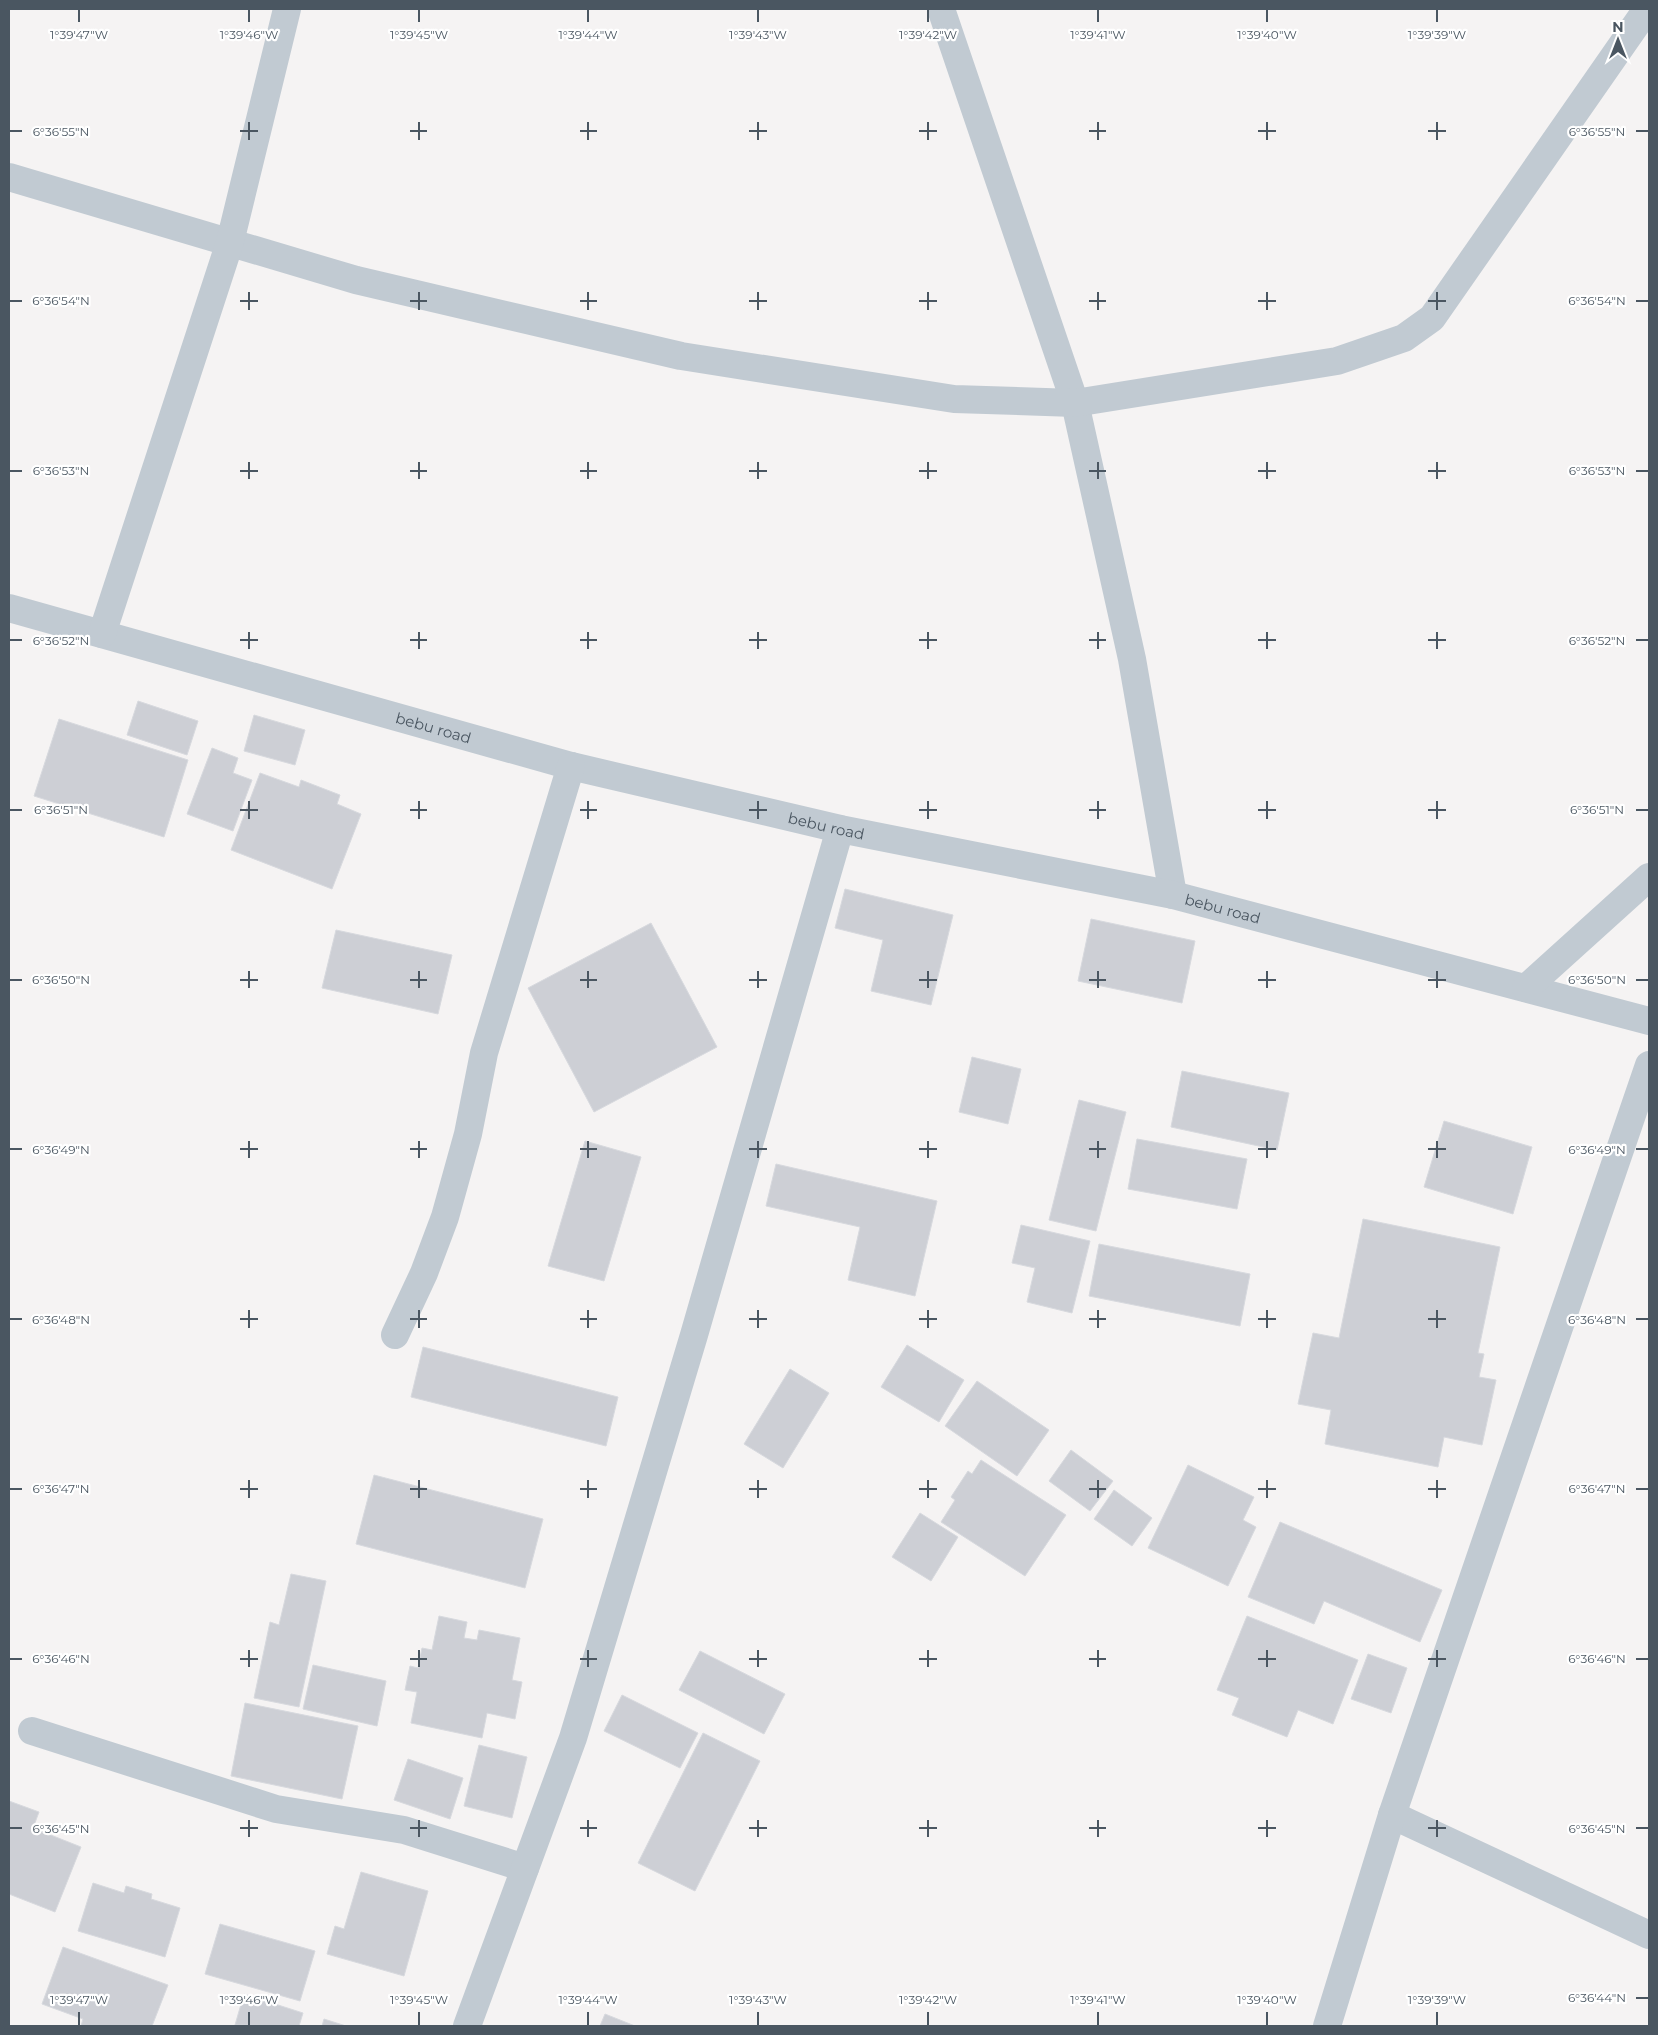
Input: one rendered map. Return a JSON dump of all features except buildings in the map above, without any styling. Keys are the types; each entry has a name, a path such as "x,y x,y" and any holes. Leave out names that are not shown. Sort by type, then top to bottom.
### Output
{"street":[{"path":"102,634 230,242 288,9"},
{"path":"942,9 1075,403 1132,659 1173,895"},
{"path":"9,177 356,280 681,356 954,399 1075,403 1337,361 1404,338 1432,318 1646,9"},
{"name":"bebu road","path":"9,608 571,766 840,829 1173,895 1649,1020"},
{"path":"396,1335 424,1273 445,1217 468,1134 484,1053 571,766"},
{"path":"467,2026 576,1729 694,1335 840,829"},
{"path":"1526,988 1649,877"},
{"path":"1327,2026 1392,1815 1649,1065"},
{"path":"32,1730 276,1809 404,1830 525,1868"},
{"path":"1392,1815 1649,1935"}]}
